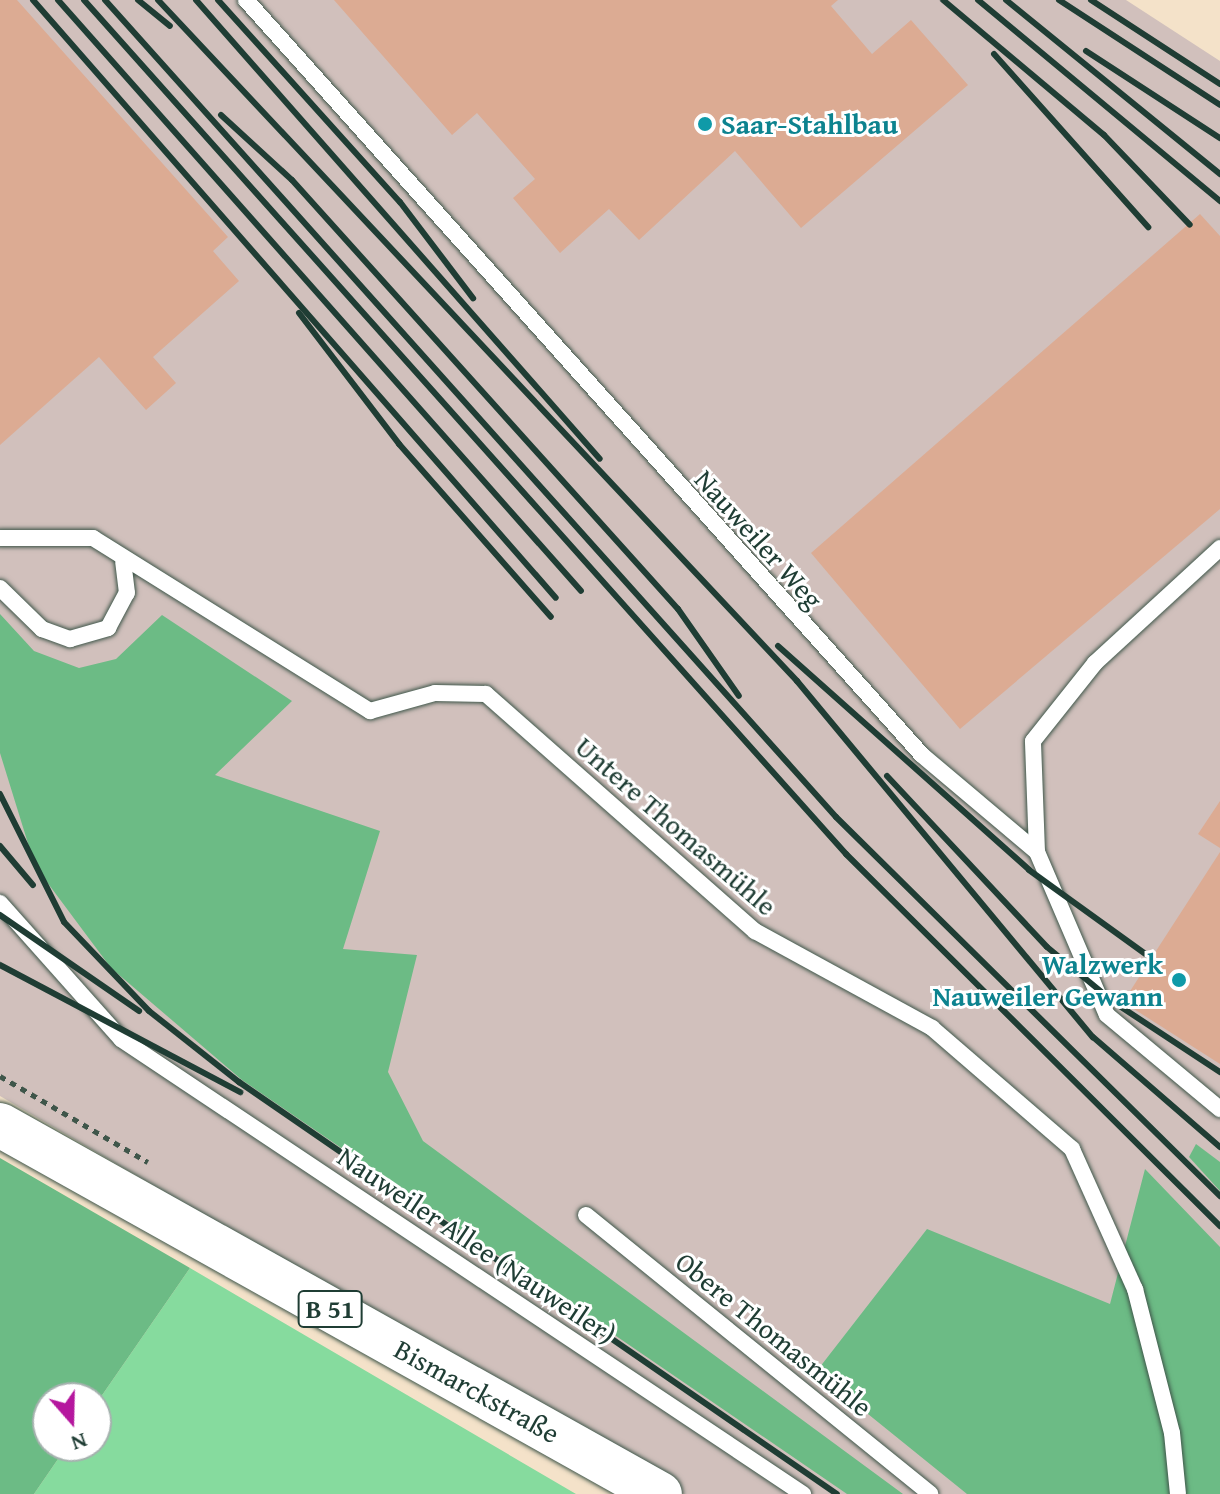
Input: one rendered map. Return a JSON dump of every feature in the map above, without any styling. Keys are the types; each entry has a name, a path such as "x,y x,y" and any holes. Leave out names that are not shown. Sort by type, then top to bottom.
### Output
{"main road":[{"name":"Bismarckstraße","path":"0,1125 660,1494"}],"lane":[{"name":"Nauweiler Weg","path":"246,0 922,755 1037,852 1107,1015 1220,1109"},
{"name":"Untere Thomasmühle","path":"0,538 93,538 123,562 198,598 370,711 435,693 486,694 755,931 932,1028 1072,1149 1135,1289 1172,1433 1178,1494"},
{"path":"1037,852 1033,741 1095,663 1220,548"},
{"path":"0,588 42,629 70,639 108,628 127,593 123,562"},
{"name":"Nauweiler Allee (Nauweiler)","path":"0,903 121,1039 803,1494"},
{"name":"Obere Thomasmühle","path":"586,1215 930,1494"}],"shaded area":[{"path":"0,0 1126,0 1220,61 1220,1494 684,1494 0,1096"}],"green space":[{"path":"0,614 34,651 79,668 116,659 162,615 292,701 215,775 380,831 343,949 417,955 388,1072 423,1141 903,1494 847,1494 242,1080 111,968 35,866 0,753"},
{"path":"1196,1144 1220,1162 1220,1191 1189,1157"},
{"path":"0,1158 190,1268 111,1382 32,1382 32,1462 56,1462 34,1494 0,1494"},
{"path":"1145,1169 1220,1247 1220,1494 967,1494 816,1372 927,1229 1110,1304"},
{"path":"190,1268 576,1494 34,1494 56,1462 112,1462 111,1382"}],"building":[{"path":"0,0 17,0 228,237 213,251 239,281 153,357 176,383 146,410 99,357 0,445"},
{"name":"Saar-Stahlbau","path":"334,0 838,0 831,6 872,54 911,20 968,85 801,228 735,151 639,240 609,209 560,253 513,198 535,179 477,113 452,135"},
{"path":"1200,214 1220,236 1220,509 960,729 811,553"},
{"path":"1220,801 1220,848 1198,834"},
{"name":"Walzwerk Nauweiler Gewann","path":"1220,852 1220,1064 1123,1002"}],"railway":[{"path":"33,0 556,598"},
{"path":"58,0 581,591"},
{"path":"84,0 846,854 1220,1226"},
{"path":"105,0 836,817 1220,1196"},
{"path":"138,0 170,26"},
{"path":"158,0 797,681 1093,1037 1220,1147"},
{"path":"196,0 600,459"},
{"path":"218,0 400,202 473,298"},
{"path":"943,0 1104,135 1190,225"},
{"path":"978,0 1220,201"},
{"path":"1006,0 1220,174"},
{"path":"1059,0 1220,105"},
{"path":"1091,0 1220,84"},
{"path":"1086,51 1220,138"},
{"path":"994,54 1148,227"},
{"path":"221,115 292,180 678,609 739,696"},
{"path":"299,313 399,444 551,617"},
{"path":"778,646 1029,870 1151,958"},
{"path":"887,776 1047,947 1115,1003 1220,1072"},
{"path":"0,794 64,922 149,1011 239,1082 837,1494"},
{"path":"0,846 33,885"},
{"path":"0,915 139,1011"},
{"path":"0,965 240,1092"}],"place":[{"name":"Saar-Stahlbau","path":"705,124"},
{"name":"Walzwerk Nauweiler Gewann","path":"1179,980"}]}
